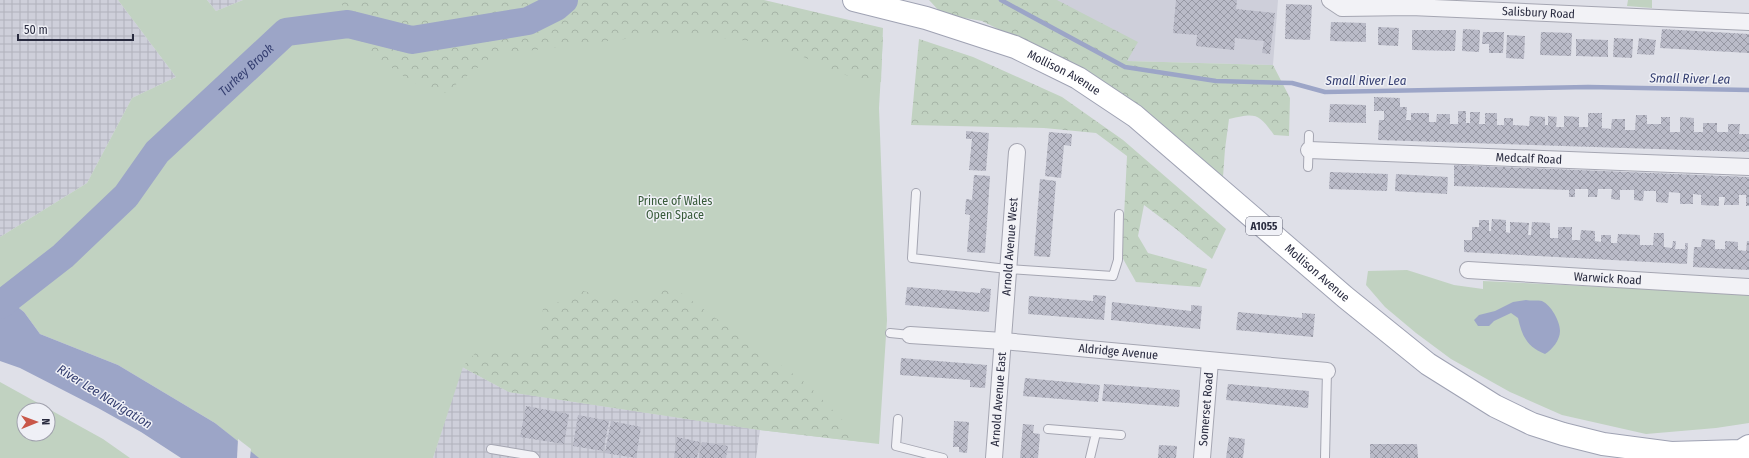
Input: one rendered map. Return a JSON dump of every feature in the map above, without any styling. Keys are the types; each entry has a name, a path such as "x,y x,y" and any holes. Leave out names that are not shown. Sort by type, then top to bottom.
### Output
{"main road":[{"name":"Mollison Avenue","path":"854,0 926,18 1015,47 1078,78 1135,116 1345,297 1428,364 1495,406 1532,424 1563,434 1603,444 1670,453 1746,451"}],"street":[{"name":"Salisbury Road","path":"1330,0 1342,8 1411,3 1749,22"},
{"name":"Medcalf Road","path":"1309,142 1749,167"},
{"name":"Arnold Avenue West","path":"1003,341 1016,152"},
{"name":"Warwick Road","path":"1468,270 1749,287"},
{"name":"Aldridge Avenue","path":"910,335 1003,341 1327,371"},
{"name":"Arnold Avenue East","path":"994,458 1003,341"},
{"name":"Somerset Road","path":"1202,458 1210,361"}],"lane":[{"path":"1308,167 1309,142"},
{"path":"916,193 912,258 1007,269 1113,276 1118,260 1119,214"},
{"path":"890,333 910,335"},
{"path":"1325,458 1327,371"},
{"path":"898,419 896,446 943,458"},
{"path":"1048,429 1121,435"},
{"path":"1090,458 1096,433"},
{"path":"491,450 533,456 535,458"}],"shaded area":[{"path":"0,0 118,0 176,77 132,98 87,183 0,237"},
{"path":"207,0 243,0 216,11"},
{"path":"1005,0 1278,0 1273,65 1127,61"},
{"path":"462,367 509,392 760,430 756,458 433,458"}],"green space":[{"name":"Prince of Wales Open Space","path":"118,0 207,0 216,11 243,0 341,0 883,37 879,108 887,320 879,444 760,430 509,392 463,367 433,458 258,458 215,423 118,365 40,334 24,312 0,293 0,237 87,183 132,98 176,77"},
{"path":"340,0 764,0 883,28 881,82 865,83 770,43 674,33 494,55 445,93 412,82 361,46"},
{"path":"929,0 1057,0 1138,42 1127,61 1273,65 1290,98 1289,136 1274,135 1264,122 1256,116 1245,116 1229,119 1223,177 1183,143 1108,89 1064,62 982,21 942,14"},
{"path":"1628,0 1652,0 1652,8 1627,6"},
{"path":"919,39 973,57 1062,97 1123,140 1226,229 1212,259 1144,205 1138,236 1148,253 1207,269 1200,287 1136,282 1122,257 1127,156 1096,133 1044,128 911,125"},
{"path":"1407,270 1454,285 1483,289 1483,281 1749,294 1749,423 1716,428 1646,434 1562,415 1510,392 1451,359 1416,333 1385,307 1366,285 1368,271"},
{"path":"670,285 807,384 864,442 760,430 509,392 462,367 480,348 537,354 543,309 583,291 631,302"},
{"path":"0,382 36,402 16,402 16,442 56,442 56,413 103,439 130,458 0,458"}],"water":[{"name":"River Lee Navigation","path":"0,293 24,312 40,334 118,365 215,423 259,458 181,458 141,432 98,408 20,368 0,361"},
{"path":"1526,300 1542,301 1549,306 1560,327 1559,338 1553,347 1545,354 1534,348 1526,340 1521,330 1518,318 1511,313 1494,321 1489,326 1478,326 1474,320 1479,315 1495,311 1513,302"}],"pier":[{"path":"238,439 251,449 250,458 237,458"}],"building":[{"path":"1176,0 1237,0 1236,9 1275,13 1270,54 1262,53 1264,41 1235,38 1234,50 1196,46 1197,35 1173,33"},
{"path":"1286,4 1312,5 1310,40 1285,39"},
{"path":"1331,22 1366,23 1366,42 1330,41"},
{"path":"1378,27 1399,28 1398,46 1378,45"},
{"path":"1463,29 1480,30 1479,52 1462,51"},
{"path":"1662,29 1749,34 1749,53 1660,48"},
{"path":"1412,30 1456,30 1455,51 1412,50"},
{"path":"1483,32 1504,32 1503,53 1489,53 1489,44 1482,44"},
{"path":"1541,32 1572,33 1571,56 1540,55"},
{"path":"1507,35 1525,36 1524,59 1506,58"},
{"path":"1614,38 1633,39 1632,58 1613,57"},
{"path":"1639,38 1656,40 1654,55 1637,54"},
{"path":"1576,39 1608,40 1608,57 1576,56"},
{"path":"1374,97 1400,98 1400,107 1407,107 1406,120 1411,120 1411,113 1429,113 1429,122 1436,122 1437,114 1450,114 1450,124 1458,124 1458,111 1466,111 1466,123 1470,123 1470,112 1480,112 1479,124 1485,124 1485,113 1497,113 1497,125 1504,125 1504,118 1513,118 1513,125 1529,126 1530,116 1545,117 1545,125 1548,125 1548,116 1557,117 1556,127 1564,127 1564,116 1579,117 1579,127 1588,127 1588,113 1602,113 1602,128 1611,129 1612,119 1625,119 1625,130 1635,130 1636,115 1647,115 1647,124 1661,124 1661,117 1670,117 1670,132 1680,132 1680,117 1694,118 1694,132 1703,132 1703,123 1717,123 1717,132 1728,132 1728,124 1740,124 1739,134 1749,134 1749,152 1378,140 1379,120 1384,120 1384,111 1374,111"},
{"path":"1330,104 1366,105 1366,123 1329,122"},
{"path":"966,131 989,133 986,171 969,170 972,139 966,139"},
{"path":"1049,132 1072,134 1071,146 1064,145 1061,178 1045,176"},
{"path":"1454,165 1749,177 1749,206 1746,206 1746,195 1739,195 1739,205 1724,205 1725,197 1719,197 1719,206 1701,205 1701,195 1693,194 1693,204 1680,204 1680,193 1669,192 1668,203 1656,202 1656,191 1644,191 1643,201 1634,200 1634,190 1620,190 1620,200 1611,199 1612,189 1598,189 1597,197 1588,197 1588,189 1575,189 1575,197 1569,197 1569,190 1454,186"},
{"path":"1330,172 1388,174 1387,191 1329,189"},
{"path":"1396,174 1448,177 1447,194 1395,191"},
{"path":"974,175 990,176 985,253 967,252 970,215 965,214 966,199 972,200"},
{"path":"1040,179 1056,181 1050,257 1034,256"},
{"path":"1492,219 1506,220 1506,232 1510,233 1510,222 1529,223 1528,235 1531,235 1532,222 1550,223 1550,238 1558,238 1558,227 1572,227 1572,240 1580,240 1581,230 1595,231 1595,241 1601,242 1601,235 1611,235 1611,243 1617,243 1618,234 1640,235 1640,245 1653,245 1654,233 1664,233 1664,247 1672,248 1673,241 1676,241 1675,249 1685,249 1685,243 1688,243 1687,264 1464,252 1464,240 1472,240 1472,227 1479,227 1479,220 1489,220 1489,231 1491,231"},
{"path":"1702,239 1715,240 1715,249 1725,249 1725,241 1738,242 1738,250 1746,251 1747,241 1749,241 1749,270 1693,267 1694,247 1701,247"},
{"path":"907,287 980,293 981,288 991,289 989,312 905,305"},
{"path":"1093,295 1106,296 1104,320 1028,314 1029,296 1093,301"},
{"path":"1112,302 1191,311 1191,305 1202,306 1200,329 1111,320"},
{"path":"1238,312 1302,318 1302,313 1315,314 1313,337 1236,330"},
{"path":"901,358 987,365 985,388 970,387 970,380 900,375"},
{"path":"1025,378 1100,385 1098,402 1023,396"},
{"path":"1104,384 1180,390 1179,407 1102,401"},
{"path":"1228,384 1309,391 1308,408 1226,400"},
{"path":"526,406 569,414 564,444 520,437"},
{"path":"578,415 609,421 603,451 573,446"},
{"path":"611,421 641,427 636,458 605,453"},
{"path":"954,421 969,422 967,453 959,452 959,447 953,447"},
{"path":"1023,424 1034,425 1033,433 1040,434 1038,458 1020,458"},
{"path":"677,437 700,442 697,458 674,458"},
{"path":"1229,437 1245,439 1243,458 1226,458"},
{"path":"702,442 728,446 726,458 699,458"},
{"path":"1370,444 1417,444 1418,458 1370,458"},
{"path":"1159,445 1177,446 1176,458 1158,458"}],"waterway":[{"name":"Turkey Brook","path":"0,305 63,256 126,196 157,152 286,32 348,24 412,40 528,21 556,7 564,0"},
{"name":"Small River Lea","path":"1001,0 1125,67 1216,81 1292,83 1325,92 1588,87 1749,90"}]}
